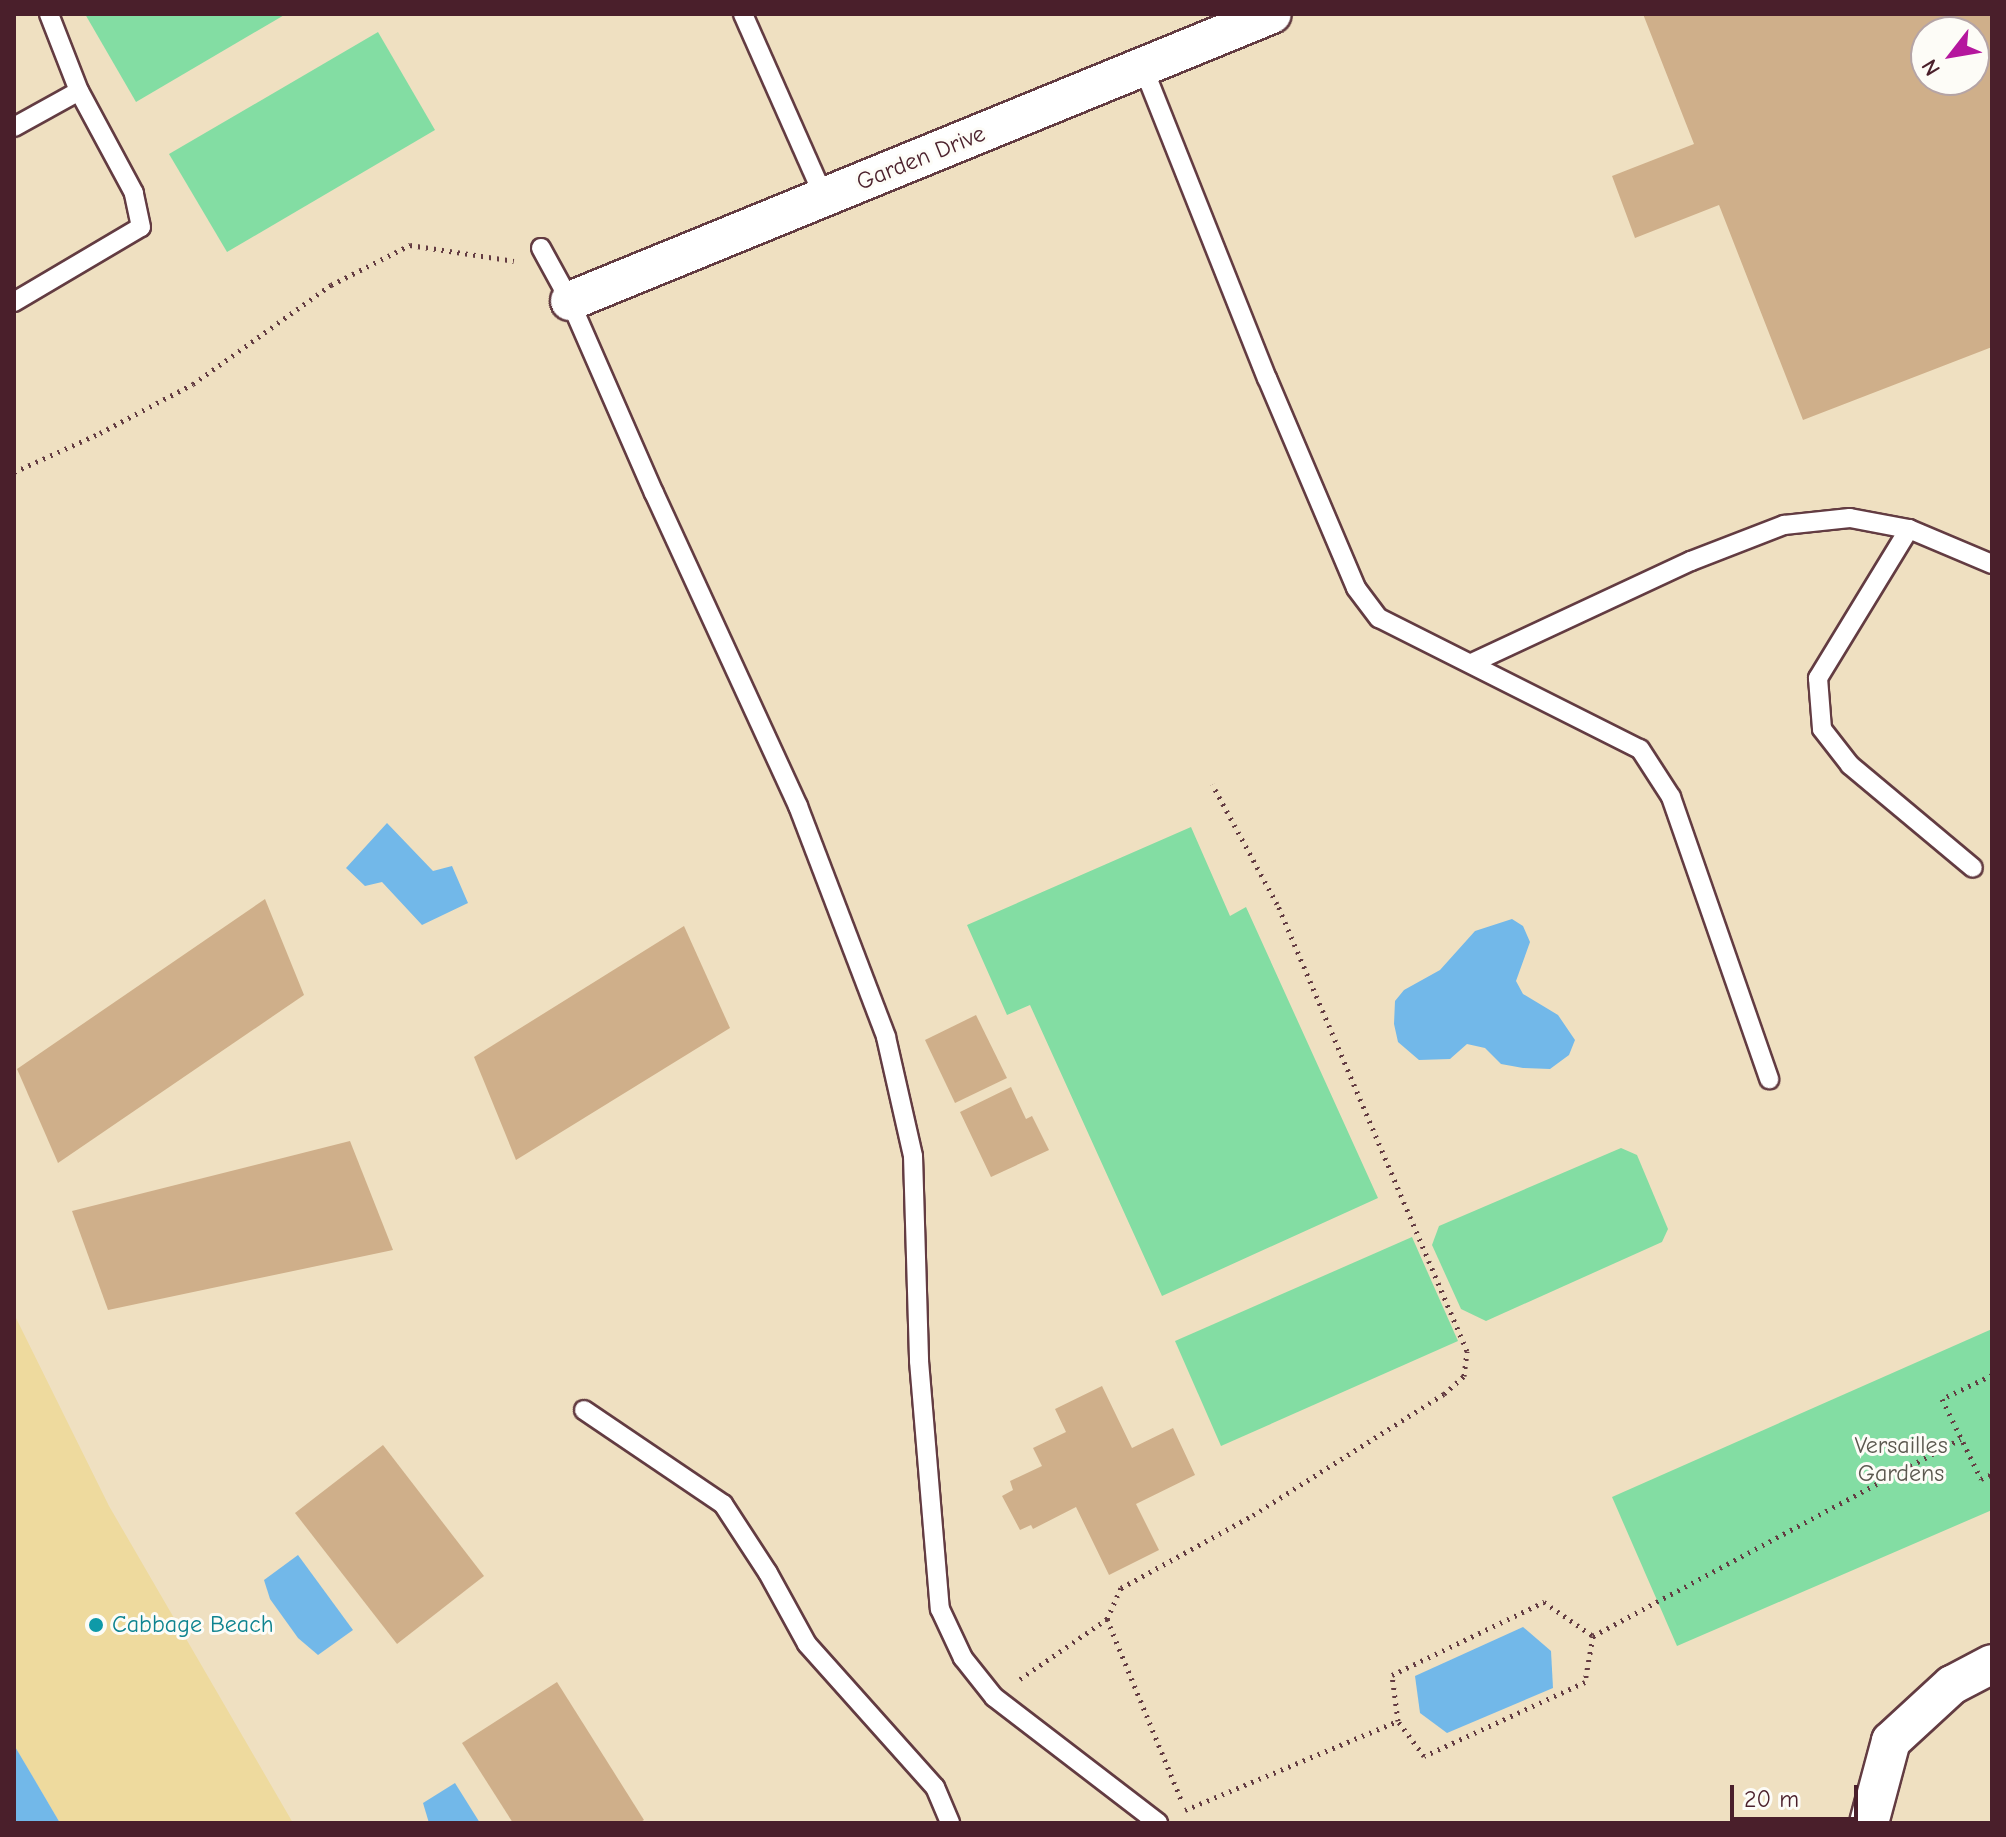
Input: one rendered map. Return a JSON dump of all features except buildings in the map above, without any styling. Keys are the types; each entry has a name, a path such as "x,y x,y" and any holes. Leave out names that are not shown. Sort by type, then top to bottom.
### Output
{"street":[{"name":"Garden Drive","path":"570,301 1272,14"},
{"path":"1869,1823 1891,1741 1952,1685 1992,1664"}],"lane":[{"path":"14,302 141,227 134,193 79,91 49,14"},
{"path":"743,14 824,197"},
{"path":"1143,67 1267,378 1356,588 1379,618 1640,749 1671,797 1769,1079"},
{"path":"14,127 79,91"},
{"path":"541,248 570,301 654,493 798,806 886,1037 913,1156 919,1361 940,1609 963,1658 994,1697 1158,1822"},
{"path":"1472,663 1691,561 1784,525 1850,518 1909,529 1992,564"},
{"path":"1909,529 1818,678 1822,729 1850,765 1973,868"},
{"path":"584,1410 723,1504 768,1573 807,1644 935,1787 950,1823"}],"path":[{"path":"14,472 100,433 193,384 331,285 410,245 552,267"},
{"path":"994,1697 1107,1619 1121,1588 1253,1515 1444,1394 1464,1376 1467,1351 1289,933 1212,784"},
{"path":"1992,1375 1942,1399 1981,1479 1992,1474"},
{"path":"1593,1636 1961,1439"},
{"path":"1544,1602 1593,1636 1585,1682 1424,1756 1398,1721 1392,1675 1544,1602"},
{"path":"1107,1619 1185,1810"},
{"path":"1158,1822 1398,1721"}],"green space":[{"path":"85,14 286,14 136,102"},
{"path":"378,32 435,130 227,252 169,154"},
{"path":"1191,827 1230,916 1246,907 1378,1198 1162,1296 1030,1005 1007,1015 967,925"},
{"path":"1621,1148 1637,1155 1668,1229 1662,1242 1486,1321 1461,1309 1432,1245 1439,1226"},
{"path":"1412,1237 1458,1341 1221,1446 1175,1341"},
{"name":"Versailles Gardens","path":"1992,1329 1992,1510 1677,1646 1612,1497"}],"sand":[{"name":"Cabbage Beach","path":"14,1314 109,1506 293,1823 60,1823 14,1745"}],"water":[{"path":"387,823 433,871 452,866 468,903 422,925 382,882 365,886 346,868"},
{"path":"1512,919 1523,926 1530,942 1516,981 1523,994 1558,1015 1575,1040 1569,1055 1550,1069 1523,1068 1501,1064 1485,1048 1467,1044 1450,1059 1419,1060 1398,1042 1394,1024 1395,1001 1404,990 1440,970 1475,931"},
{"path":"298,1555 353,1630 318,1655 298,1638 270,1599 264,1580"},
{"path":"1523,1627 1551,1651 1553,1688 1447,1733 1420,1713 1415,1676"},
{"path":"14,1745 33,1777 60,1823 14,1823"},
{"path":"455,1783 480,1823 429,1823 423,1803"}],"place":[{"name":"Cabbage Beach","path":"96,1625"}]}
